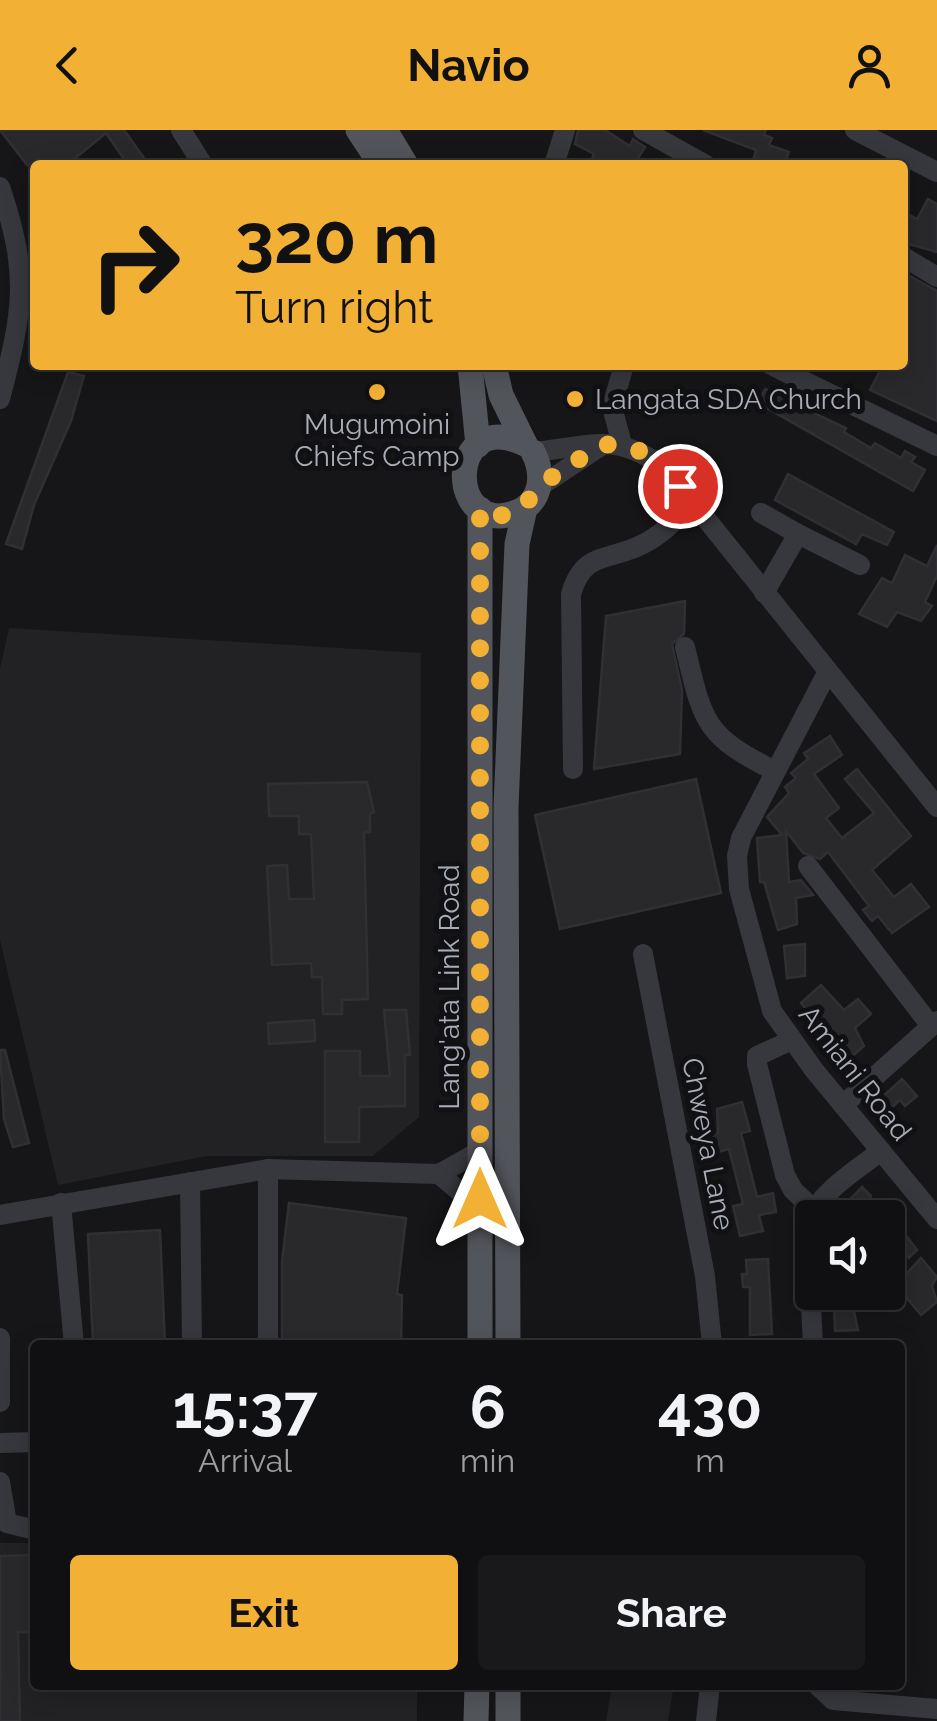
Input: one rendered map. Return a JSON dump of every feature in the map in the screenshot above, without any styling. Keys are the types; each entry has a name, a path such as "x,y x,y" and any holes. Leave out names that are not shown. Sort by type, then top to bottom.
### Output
{"main road":[{"path":"358,130 378,160"},
{"path":"385,130 403,160"},
{"path":"470,370 478,445"},
{"path":"495,370 501,395 529,448 541,475 532,498 502,515 480,509 470,500 462,477 469,453 478,445 501,436 529,448"},
{"name":"Lang'ata Link Road","path":"508,1340 506,807 514,594 532,498"},
{"name":"Lang'ata Link Road","path":"480,509 480,1340"},
{"path":"476,1721 477,1690"},
{"path":"508,1690 508,1721"}],"street":[{"path":"181,130 200,160"},
{"path":"556,160 566,130"},
{"path":"642,130 698,160"},
{"path":"855,130 937,172"},
{"path":"0,187 20,248 27,334 0,397"},
{"path":"908,259 937,276"},
{"path":"612,444 612,408 623,370"},
{"path":"794,370 937,446"},
{"path":"529,448 612,444 646,454 667,470 937,807"},
{"path":"532,498 612,444"},
{"path":"573,770 572,594 576,576 595,560 656,537 694,502"},
{"path":"760,513 860,565"},
{"path":"764,593 798,534"},
{"path":"686,648 702,715 712,733 773,770"},
{"name":"Amiani Road","path":"826,673 741,838 736,873 772,1010 843,1105 937,1219"},
{"path":"808,866 934,1023 843,1105"},
{"name":"Chweya Lane","path":"644,954 705,1276 711,1340"},
{"path":"792,1040 764,1050 757,1056 757,1064 786,1175 804,1200"},
{"path":"824,1200 882,1150"},
{"path":"0,1215 268,1169 439,1174 480,1151"},
{"path":"268,1169 268,1340"},
{"path":"439,1174 465,1196 480,1220"},
{"path":"190,1182 192,1340"},
{"path":"61,1203 74,1340"},
{"path":"810,1310 813,1340"},
{"path":"0,1338 0,1402"},
{"path":"0,1443 30,1442"},
{"path":"0,1482 7,1523 30,1529"},
{"path":"706,1721 709,1690"},
{"path":"822,1690 833,1700 937,1710"}],"shaded area":[{"path":"9,628 421,653 419,1117 373,1156 207,1156 58,1185 0,940 0,669"},
{"path":"0,1543 30,1543 30,1690 417,1690 417,1721 0,1721"},
{"path":"611,1690 673,1690 668,1721 606,1721"}],"building":[{"path":"0,130 124,130 145,160 125,160 106,133 73,160 30,160 27,165"},
{"path":"578,130 605,130 630,146 633,139 645,147 637,160 591,160 594,154 575,144"},
{"path":"703,130 766,130 764,135 772,138 769,145 789,152 786,160 763,160 754,157 756,150"},
{"path":"928,199 937,204 937,252 908,244 908,214 917,219"},
{"path":"908,275 937,291 937,421 870,390 880,370 908,370"},
{"path":"68,372 84,376 71,421 34,505 22,549 6,544"},
{"path":"765,389 799,400 797,405 846,428 844,432 871,448 875,443 901,458 905,451 915,457 911,462 925,470 913,491 758,403"},
{"path":"788,474 894,532 887,545 862,534 856,544 775,500"},
{"path":"937,545 937,576 925,602 932,606 921,621 897,612 887,627 859,614 882,578 892,583 905,555 927,566"},
{"path":"685,601 684,634 672,644 682,690 680,754 594,769 606,616"},
{"path":"830,736 842,755 814,774 839,808 826,818 842,838 874,813 845,779 857,769 911,836 872,870 894,897 911,884 929,907 892,933 878,916 872,921 863,910 869,906 828,852 820,859 803,853 786,831 789,882 801,880 813,895 796,898 797,924 778,930 764,882 760,882 757,838 782,835 767,817 789,793 785,787 796,778 791,773 808,759 804,753"},
{"path":"696,779 721,893 560,929 535,815"},
{"path":"367,782 374,812 370,814 370,832 364,832 368,999 342,1000 342,1014 323,1014 322,977 312,977 311,963 272,965 267,866 287,865 289,899 314,899 311,834 299,834 299,816 269,816 268,784"},
{"path":"805,944 805,976 787,978 784,946"},
{"path":"821,985 844,1010 858,999 871,1014 855,1028 864,1046 848,1060 801,1003"},
{"path":"384,1010 406,1010 410,1055 405,1055 405,1106 359,1107 359,1142 325,1142 325,1051 360,1051 360,1076 390,1076"},
{"path":"314,1020 315,1041 269,1044 268,1023"},
{"path":"0,1050 5,1050 29,1143 13,1147 4,1119"},
{"path":"902,1079 917,1096 905,1106 900,1100 890,1109 880,1099"},
{"path":"742,1102 750,1131 741,1133 757,1197 773,1193 776,1212 759,1215 763,1231 740,1236 733,1206 743,1204 729,1149 700,1157 695,1139 718,1133 717,1109"},
{"path":"862,1187 871,1196 868,1200 849,1200"},
{"path":"289,1203 406,1218 397,1294 402,1295 401,1340 282,1340 282,1261"},
{"path":"160,1230 165,1340 93,1340 88,1234"},
{"path":"905,1234 917,1250 909,1258 905,1254"},
{"path":"921,1258 937,1277 932,1286 937,1302 921,1315 905,1296 905,1275"},
{"path":"768,1259 772,1334 750,1335 750,1287 743,1287 742,1274 747,1274 746,1260"},
{"path":"834,1310 854,1310 858,1330 835,1331"},
{"path":"30,1555 30,1632 18,1632 20,1721 0,1721 0,1556"}],"place":[{"name":"Mugumoini Chiefs Camp","path":"377,392"},
{"name":"Langata SDA Church","path":"575,399"}],"route":[{"path":"480,1199 480,509 502,515 525,508 539,488 602,445 633,446 667,470 680,486"}]}
